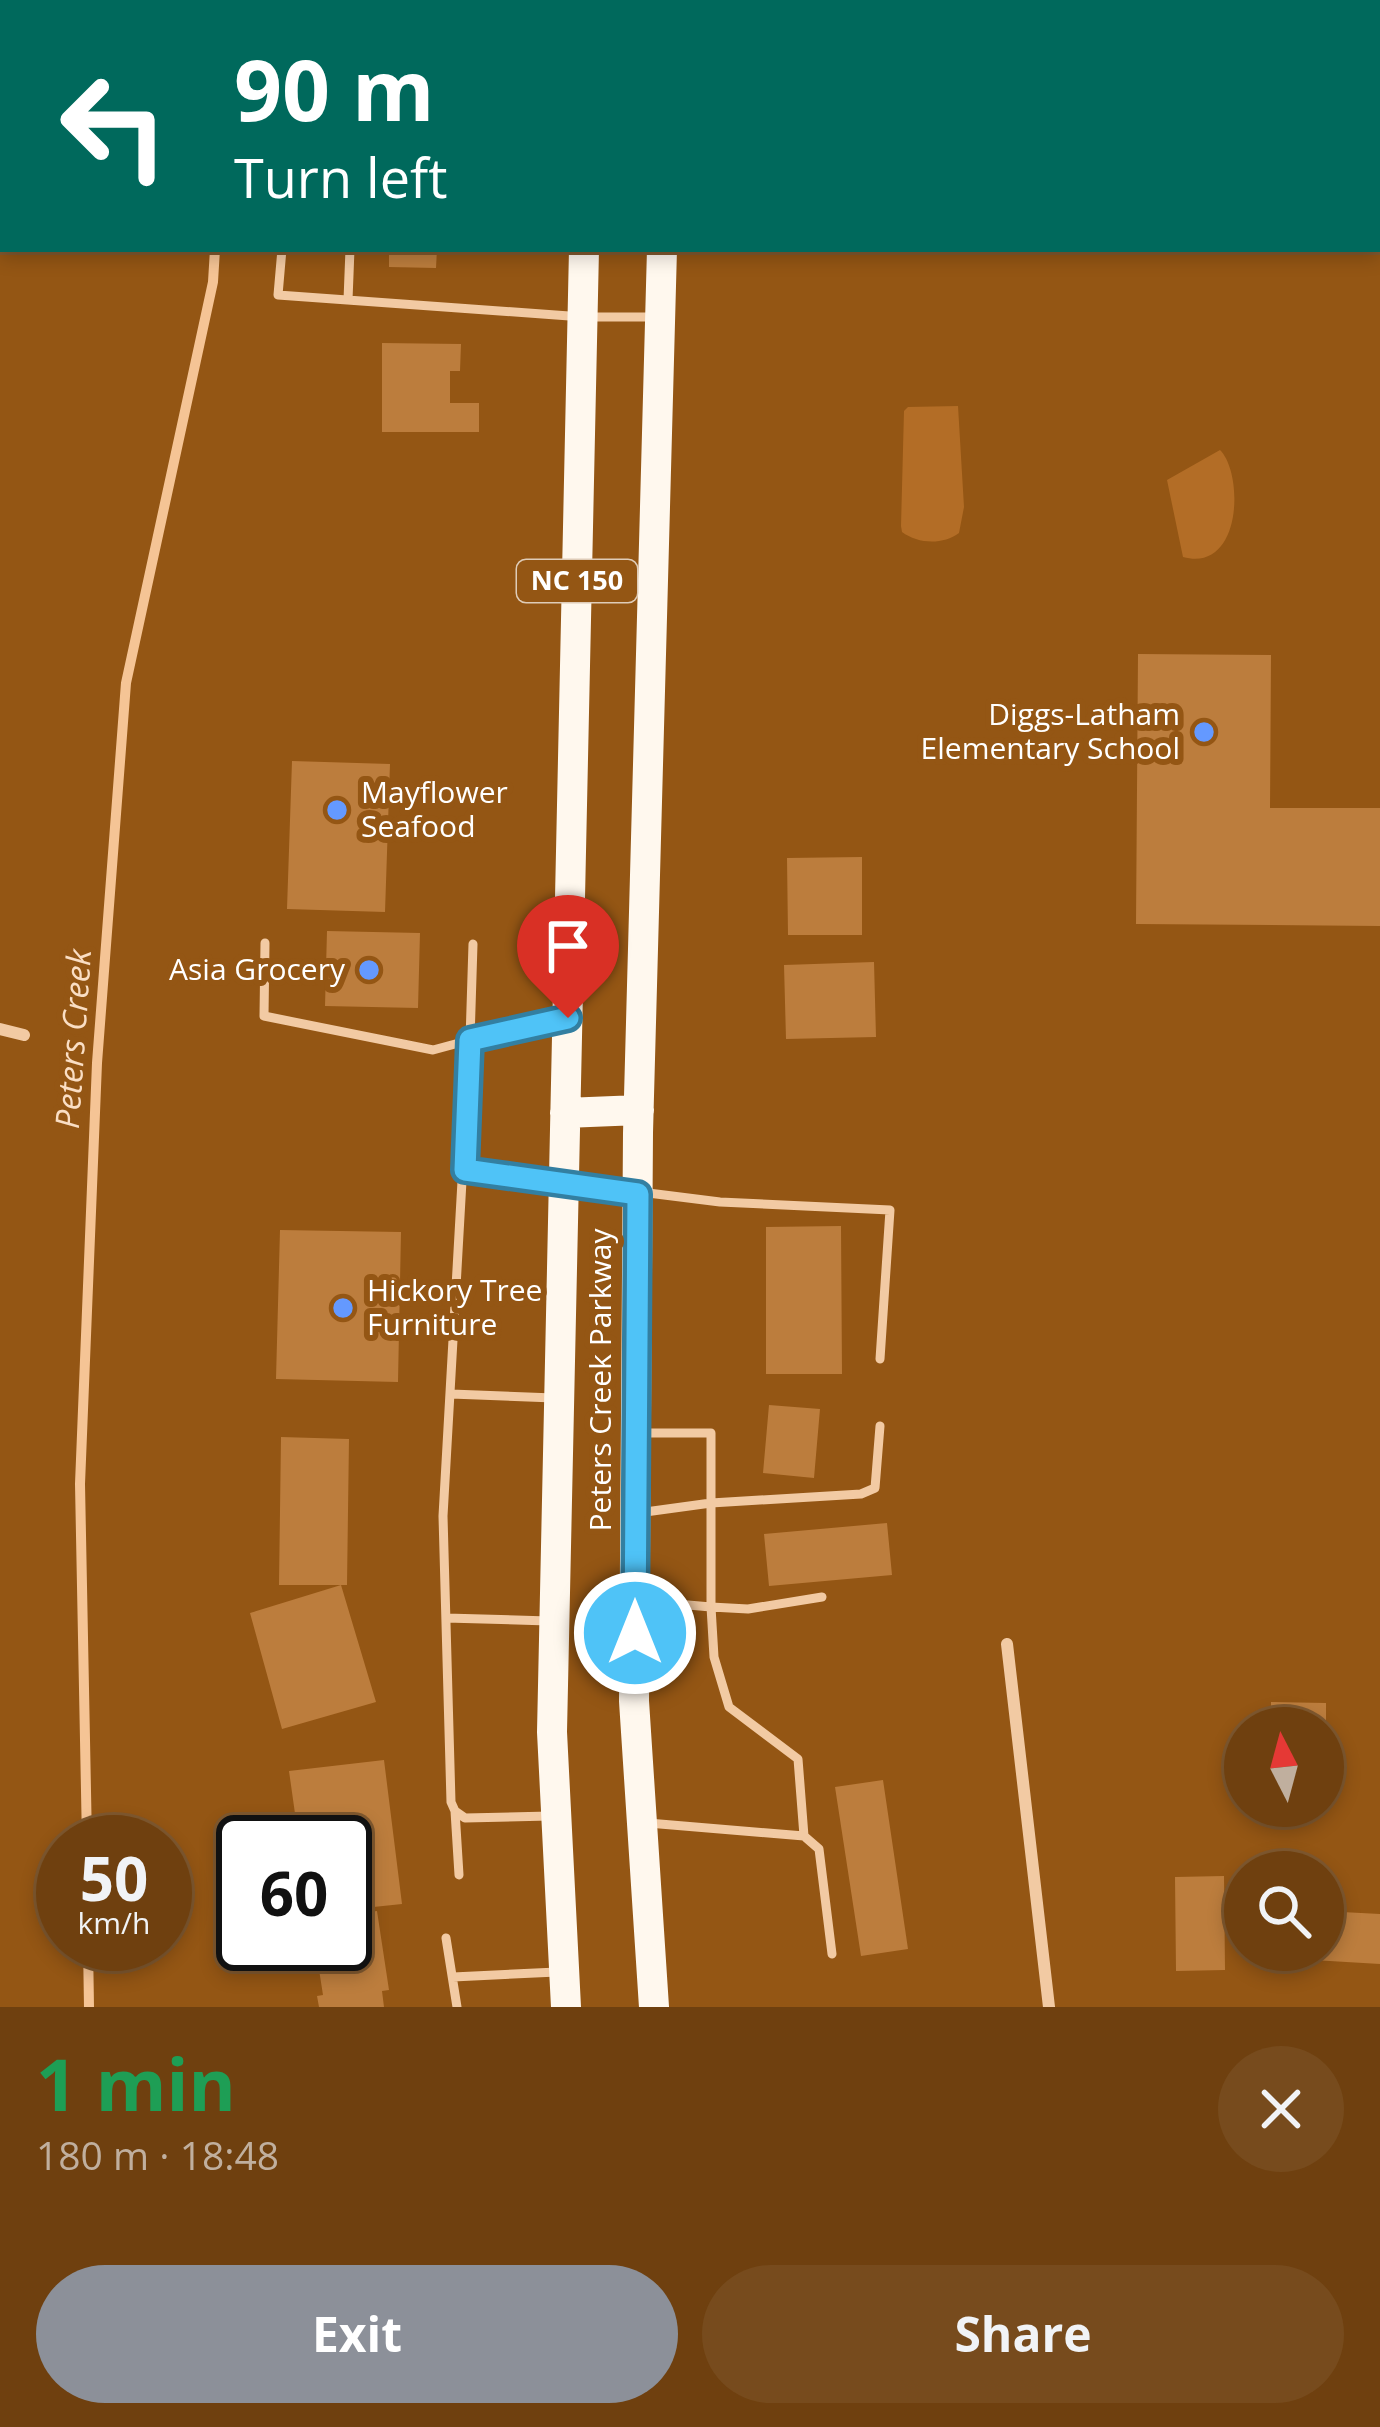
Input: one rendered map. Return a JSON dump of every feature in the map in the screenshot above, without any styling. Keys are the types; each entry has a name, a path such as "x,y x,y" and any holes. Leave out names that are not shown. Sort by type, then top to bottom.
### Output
{"main road":[{"name":"Peters Creek Parkway","path":"566,2007 551,1732 584,252"},
{"name":"Peters Creek Parkway","path":"654,2007 634,1701 639,1110 662,252"},
{"path":"565,1113 639,1110"}],"street":[{"path":"0,1029 24,1035"},
{"path":"1007,1644 1049,2007"}],"lane":[{"path":"282,252 278,295 583,317 660,316"},
{"path":"348,300 350,252"},
{"path":"265,943 264,1016 433,1050 568,1018"},
{"path":"460,1876 451,1802 443,1516 465,1170 473,944"},
{"path":"465,1170 720,1202 890,1210 880,1359"},
{"path":"451,1394 559,1399"},
{"path":"636,1513 711,1503 861,1494 875,1488 880,1426"},
{"path":"636,1433 711,1432 714,1657 728,1707 798,1760 804,1837"},
{"path":"635,1599 659,1605 748,1610 822,1597"},
{"path":"446,1618 554,1622"},
{"path":"455,1811 465,1818 555,1816"},
{"path":"642,1823 804,1837 819,1849 832,1954"},
{"path":"446,1939 457,2007"},
{"path":"453,1977 562,1972"}],"shaded area":[{"path":"958,406 964,507 959,533 938,541 915,539 902,532 901,526 904,411 908,407"},
{"path":"1220,450 1233,479 1233,518 1227,537 1203,558 1183,557 1167,480"}],"building":[{"path":"389,252 437,252 436,268 389,267"},
{"path":"382,343 461,344 460,371 450,371 450,403 479,403 479,432 382,432"},
{"name":"Diggs-Latham Elementary School","path":"1138,654 1271,655 1270,808 1380,808 1380,926 1136,924"},
{"path":"292,761 390,764 385,912 287,909"},
{"path":"862,857 862,935 788,935 787,858"},
{"path":"327,931 420,933 418,1008 325,1006"},
{"path":"874,962 876,1037 786,1039 784,965"},
{"path":"841,1226 842,1374 766,1374 766,1227"},
{"path":"280,1230 401,1232 398,1382 276,1379"},
{"path":"769,1405 820,1409 814,1478 763,1473"},
{"path":"281,1437 349,1439 347,1585 279,1585"},
{"path":"887,1523 892,1575 769,1586 764,1534"},
{"path":"341,1585 376,1702 282,1729 250,1613"},
{"path":"1271,1702 1326,1703 1326,1707 1271,1707"},
{"path":"384,1760 402,1904 372,1907 372,1815 295,1815 289,1771"},
{"path":"883,1780 908,1949 861,1956 835,1787"},
{"path":"1224,1876 1224,1970 1176,1971 1175,1877"},
{"path":"377,1911 389,1990 382,1991 384,2007 319,2007 317,1996 323,1995 319,1971 372,1971 372,1912"},
{"path":"1344,1912 1380,1914 1380,1964 1344,1962"}],"waterway":[{"name":"Peters Creek","path":"86,1815 80,1484 97,1063 126,683 213,282 215,252"},
{"name":"Peters Creek","path":"88,1971 89,2007"}],"place":[{"name":"Diggs-Latham Elementary School","path":"1204,732"},
{"name":"Mayflower Seafood","path":"337,810"},
{"name":"Asia Grocery","path":"369,970"},
{"name":"Hickory Tree Furniture","path":"343,1308"}],"route":[{"path":"568,1018 470,1040 465,1170 638,1194 635,1633"}]}
